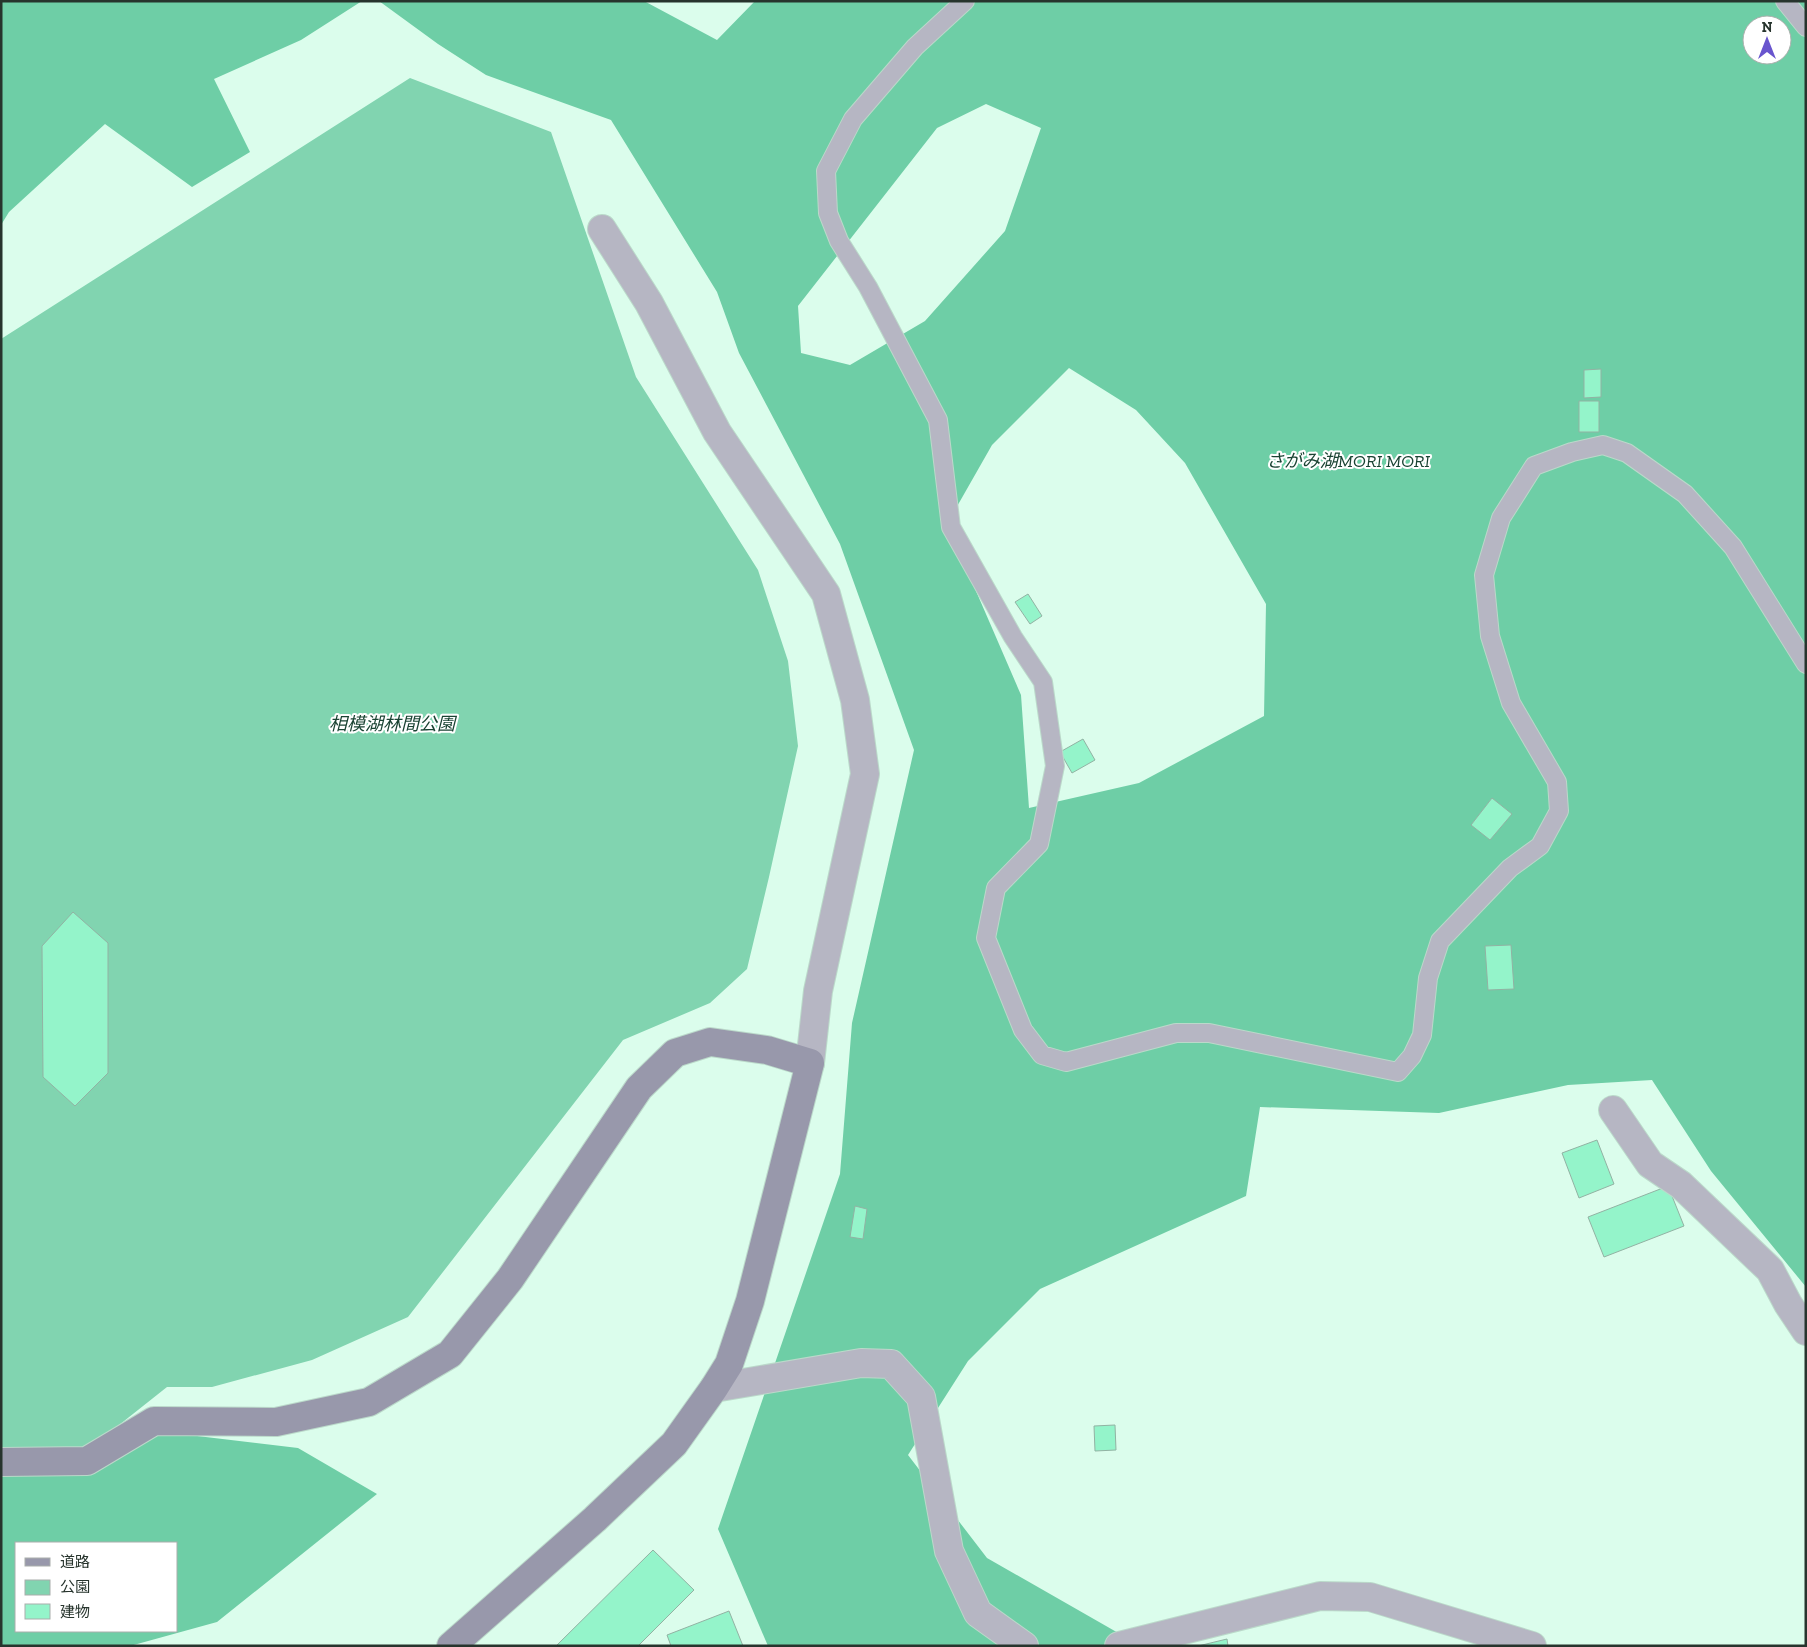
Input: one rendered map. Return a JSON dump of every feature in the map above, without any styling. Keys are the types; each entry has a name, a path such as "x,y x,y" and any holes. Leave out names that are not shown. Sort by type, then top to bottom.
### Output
{"street":[{"path":"451,1646 595,1519 674,1444 729,1364 750,1301 810,1063 818,991 865,774 855,700 826,594 717,432 649,304 602,229"},
{"path":"1,1462 87,1461 154,1421 276,1422 369,1402 450,1354 510,1280 639,1088 674,1053 710,1042 767,1050 810,1063"},
{"path":"1613,1110 1650,1164 1680,1185 1770,1270 1788,1304 1806,1331"},
{"path":"714,1388 861,1363 891,1364 921,1397 950,1551 978,1613 1024,1646"},
{"path":"1119,1646 1320,1596 1370,1597 1532,1646"}],"lane":[{"path":"965,1 915,47 853,119 826,171 828,213 839,241 868,287 938,420 951,527 1013,637 1043,682 1055,766 1039,844 996,888 986,938 1023,1030 1042,1055 1066,1062 1176,1033 1209,1033 1398,1072 1412,1056 1422,1035 1428,978 1440,941 1510,868 1540,846 1559,811 1557,782 1510,703 1490,636 1484,575 1501,518 1534,466 1572,452 1603,445 1627,454 1685,494 1732,547 1806,664"},
{"path":"1785,1 1806,27"}],"green space":[{"path":"1,1 362,1 301,40 214,79 250,152 192,187 105,124 9,212 1,225"},
{"name":"さがみ湖MORI MORI","path":"379,1 644,1 717,40 755,1 1806,1 1806,1287 1711,1171 1652,1080 1568,1085 1439,1113 1260,1107 1246,1196 1040,1289 968,1361 908,1455 987,1558 1141,1646 768,1646 718,1529 840,1174 852,1023 914,750 840,544 739,353 717,292 611,120 486,75 438,44","holes":["986,104 1041,128 1005,231 925,321 850,365 801,353 798,306 937,128","1069,368 1136,410 1185,463 1266,604 1264,716 1139,783 1029,808 1021,695 947,524 992,445"]},
{"name":"相模湖林間公園","path":"410,78 551,132 636,377 758,570 788,661 798,746 747,969 710,1003 623,1040 408,1317 312,1360 212,1387 167,1387 85,1452 1,1453 1,339"},
{"path":"147,1430 298,1448 377,1494 217,1622 130,1646 1,1646 1,1469 90,1465"}],"building":[{"path":"1601,369 1601,397 1584,398 1584,370"},
{"path":"1579,401 1599,401 1599,432 1579,432"},
{"path":"1028,594 1042,616 1030,624 1015,602"},
{"path":"1083,739 1095,760 1072,773 1060,752"},
{"path":"1492,798 1512,814 1490,840 1471,825"},
{"path":"73,912 108,943 108,1073 75,1106 43,1077 42,946"},
{"path":"1511,945 1514,989 1488,990 1485,946"},
{"path":"1597,1140 1614,1184 1579,1198 1562,1153"},
{"path":"1668,1186 1684,1226 1604,1257 1588,1217"},
{"path":"855,1206 867,1209 863,1239 850,1237"},
{"path":"1115,1425 1116,1450 1095,1451 1094,1426"},
{"path":"653,1550 694,1590 638,1646 556,1646"},
{"path":"729,1611 743,1646 671,1646 667,1635"},
{"path":"1227,1639 1228,1646 1198,1646"}]}
